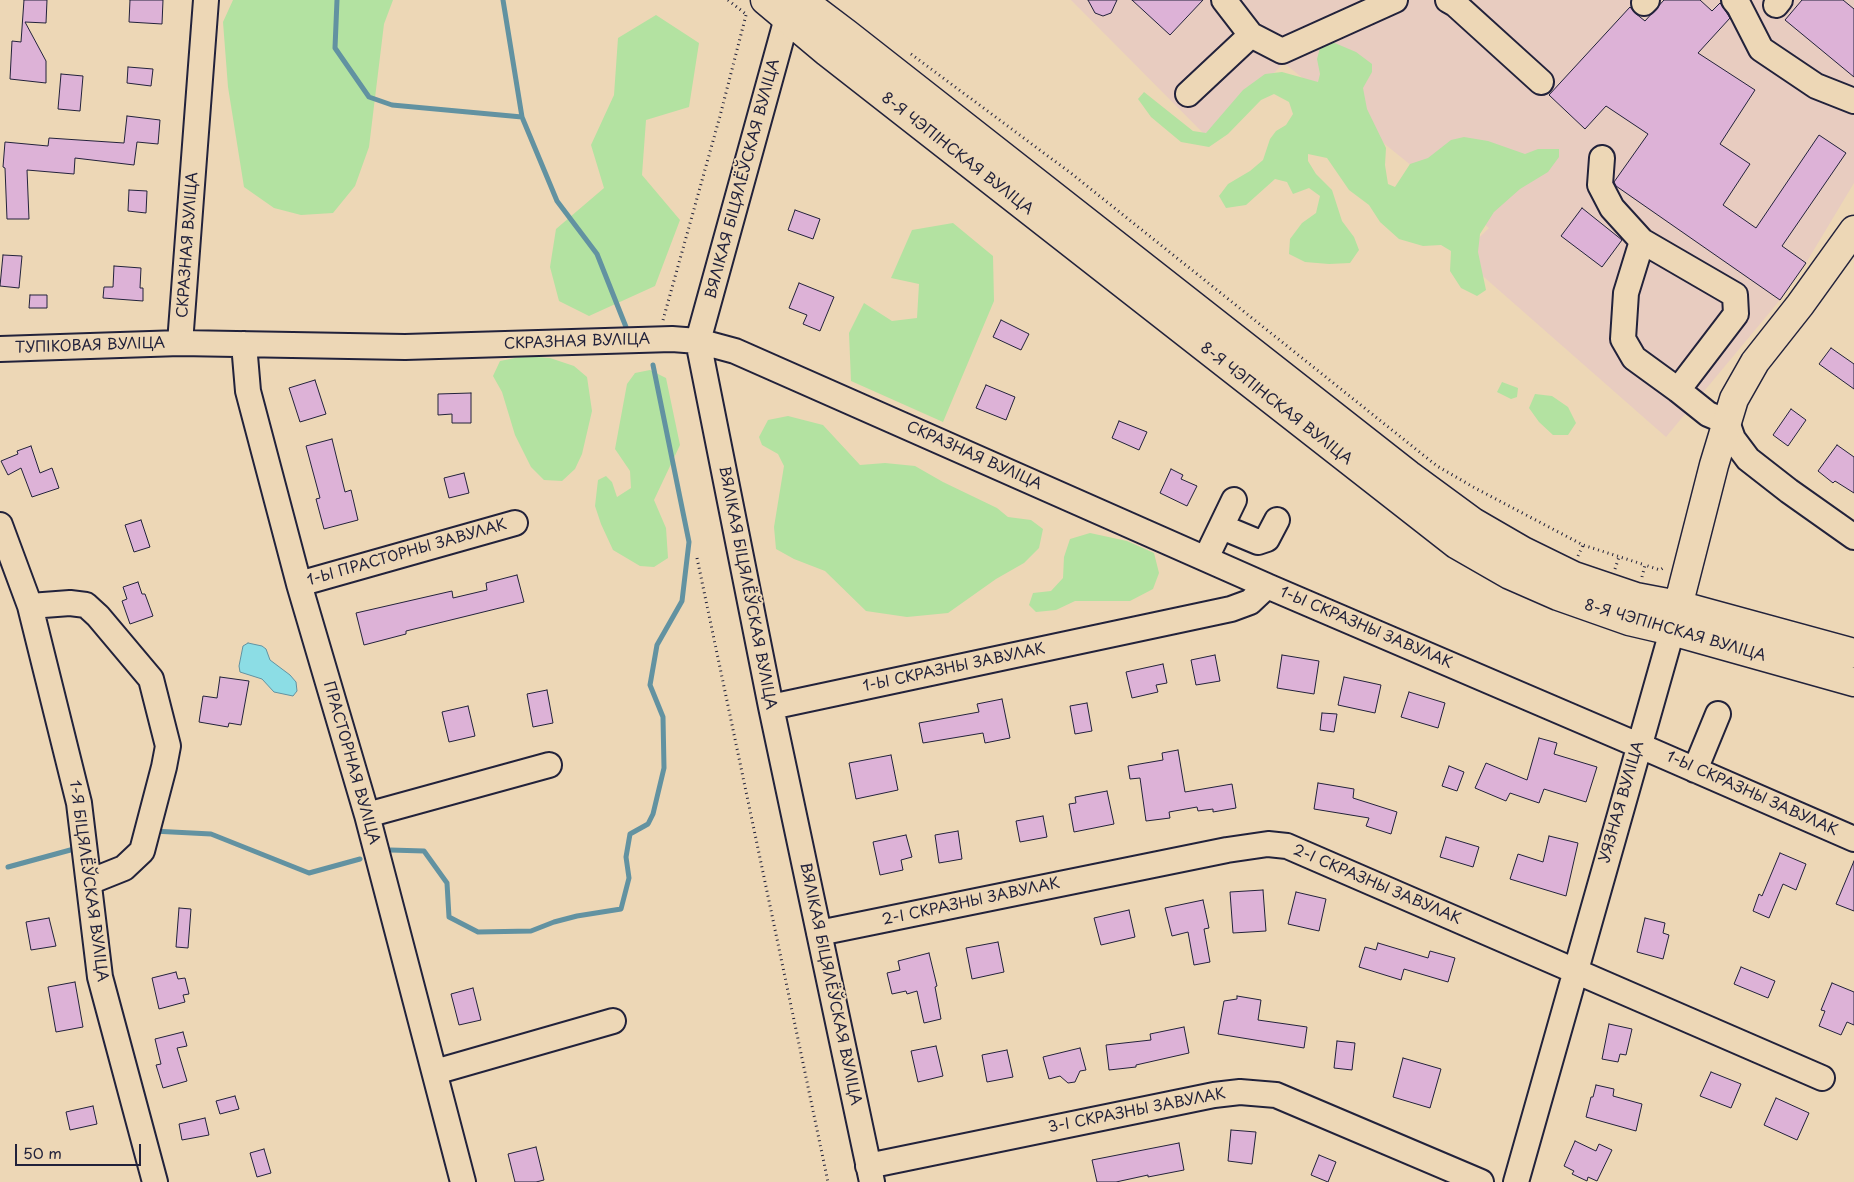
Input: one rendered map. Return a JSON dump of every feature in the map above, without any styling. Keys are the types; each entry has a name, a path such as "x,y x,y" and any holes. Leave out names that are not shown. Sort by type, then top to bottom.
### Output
{"main road":[{"name":"8-Я ЧЭПІНСКАЯ ВУЛІЦА","path":"755,12 795,6 848,34 1409,475 1473,522 1523,551 1574,576 1636,596 1675,618 1854,682"},
{"name":"УЯЗНАЯ ВУЛІЦА","path":"1675,618 1714,465 1734,399 1755,362 1800,305 1854,230"},
{"name":"8-Я ЧЭПІНСКАЯ ВУЛІЦА","path":"1675,618 1854,653"}],"street":[{"name":"СКРАЗНАЯ ВУЛІЦА","path":"206,0 180,343 405,346 658,340 698,341 744,355 1267,586"},
{"path":"1224,0 1252,35 1282,51 1395,0"},
{"path":"1448,0 1456,4 1540,82"},
{"path":"1734,0 1740,6 1761,49 1816,86 1854,101"},
{"name":"ВЯЛІКАЯ БІЦЯЛЁЎСКАЯ ВУЛІЦА","path":"795,6 698,341 771,707 870,1174"},
{"path":"1188,94 1252,35"},
{"path":"1602,158 1600,185 1612,208 1642,241 1735,295 1736,314 1678,390"},
{"path":"1642,241 1626,293 1623,340 1634,358 1708,414 1726,422 1733,439 1748,459 1854,537"},
{"name":"ТУПІКОВАЯ ВУЛІЦА","path":"0,349 180,343"},
{"name":"ПРАСТОРНАЯ ВУЛІЦА","path":"244,344 248,391 299,584 367,815 464,1182"},
{"path":"1206,558 1234,500"},
{"path":"1222,527 1258,542 1267,540 1278,520"},
{"name":"1-Ы ПРАСТОРНЫ ЗАВУЛАК","path":"299,584 515,523"},
{"name":"1-Я БІЦЯЛЁЎСКАЯ ВУЛІЦА","path":"0,525 30,606 79,803 100,977 155,1182"},
{"name":"1-Ы СКРАЗНЫ ЗАВУЛАК","path":"771,707 1231,609 1250,602 1267,586 1854,839"},
{"path":"30,606 86,605 98,616 150,680 168,746 142,851 124,868 89,882"},
{"name":"УЯЗНАЯ ВУЛІЦА","path":"1516,1182 1675,618"},
{"path":"1696,770 1718,714"},
{"path":"367,815 549,765"},
{"name":"2-І СКРАЗНЫ ЗАВУЛАК","path":"819,934 1228,850 1268,844 1287,846 1822,1078"},
{"path":"435,1072 613,1021"},
{"name":"3-І СКРАЗНЫ ЗАВУЛАК","path":"870,1174 1214,1095 1240,1092 1276,1095 1482,1182"}],"path":[{"path":"658,340 720,116 755,12 733,4 728,0"},
{"path":"733,4 736,0"},
{"path":"904,49 1072,174 1437,466 1583,545 1645,565"},
{"path":"697,558 828,1182"}],"shaded area":[{"path":"1071,0 1854,0 1854,183 1806,263 1780,300 1666,437 1460,256 1489,228 1284,63 1208,138"}],"green space":[{"path":"233,0 393,0 384,24 369,147 355,186 333,213 301,215 274,208 244,187 228,87 223,22"},
{"path":"656,15 699,43 689,107 646,120 642,175 680,220 655,286 589,316 559,301 550,267 556,229 604,188 591,145 614,95 618,38"},
{"path":"1330,41 1356,52 1372,64 1372,72 1363,88 1367,109 1386,148 1385,165 1388,184 1395,187 1410,164 1428,158 1451,140 1464,137 1488,141 1525,154 1538,149 1559,149 1559,157 1548,172 1520,189 1494,212 1480,234 1478,252 1486,290 1477,296 1461,288 1450,271 1451,251 1441,245 1423,246 1399,239 1380,222 1369,205 1349,190 1327,158 1308,154 1308,161 1316,174 1332,190 1342,221 1354,237 1359,250 1350,263 1305,262 1289,254 1290,239 1302,223 1316,213 1320,196 1309,188 1293,194 1287,182 1275,179 1246,205 1226,208 1219,196 1228,184 1250,171 1263,160 1270,139 1276,131 1286,125 1293,114 1289,102 1274,94 1261,100 1228,134 1209,147 1181,142 1151,117 1138,99 1144,92 1193,131 1206,133 1243,90 1265,74 1282,72 1318,82 1320,74 1317,59 1321,44"},
{"path":"953,223 993,256 994,301 943,422 851,381 849,333 864,303 892,321 917,318 919,284 891,278 912,230"},
{"path":"525,356 550,358 574,366 587,377 592,411 582,454 575,469 562,481 544,480 531,467 515,435 502,392 493,376 500,361"},
{"path":"650,370 666,378 680,445 654,500 666,528 668,558 654,567 640,566 613,550 595,506 598,480 606,476 612,482 617,497 631,488 630,471 615,449 627,384 635,373"},
{"path":"1502,382 1518,388 1517,397 1511,399 1497,392"},
{"path":"1535,394 1552,396 1568,407 1576,423 1568,435 1553,435 1539,422 1529,408"},
{"path":"788,416 823,425 860,465 885,463 915,466 997,508 1008,517 1031,520 1043,529 1039,548 1024,563 996,579 948,613 907,617 866,611 825,571 794,559 776,549 774,527 784,466 778,454 762,445 759,437 768,420"},
{"path":"1090,533 1127,541 1154,553 1159,573 1153,589 1130,601 1075,601 1056,610 1036,612 1029,605 1033,593 1051,591 1063,578 1064,557 1070,539"}],"water":[{"path":"248,643 262,646 266,649 270,660 296,682 297,691 293,696 274,692 262,679 240,672 239,666 243,646"}],"building":[{"path":"24,0 47,0 46,23 25,22 46,61 46,83 10,79 12,41 21,42"},
{"path":"130,0 163,0 162,24 129,22"},
{"path":"1088,0 1117,0 1111,13 1103,16 1095,13"},
{"path":"1132,0 1203,0 1170,35"},
{"path":"1664,0 1700,0 1712,11 1720,3 1730,18 1698,53 1755,90 1720,144 1750,164 1723,205 1756,228 1819,135 1846,153 1782,246 1806,263 1780,300 1616,186 1614,182 1648,134 1606,106 1585,129 1549,95 1630,7 1645,21"},
{"path":"1802,0 1843,0 1854,9 1854,77 1785,20"},
{"path":"128,67 153,69 151,86 127,83"},
{"path":"61,74 83,76 80,111 58,109"},
{"path":"127,116 160,120 158,144 137,142 134,165 75,158 74,174 27,170 29,219 7,219 5,168 3,167 5,142 48,146 49,138 124,143"},
{"path":"129,190 147,191 146,213 128,211"},
{"path":"1582,208 1622,240 1602,267 1561,236"},
{"path":"795,210 820,219 813,239 788,230"},
{"path":"3,255 22,256 19,288 0,286"},
{"path":"114,266 141,268 140,288 143,288 143,301 103,298 104,287 113,287"},
{"path":"799,283 834,297 820,331 803,324 807,315 789,308"},
{"path":"30,295 47,295 47,308 29,308"},
{"path":"1001,320 1029,334 1021,350 993,337"},
{"path":"1831,348 1854,364 1854,389 1819,364"},
{"path":"315,380 326,414 300,422 289,388"},
{"path":"986,385 1015,397 1006,420 976,408"},
{"path":"471,393 471,423 452,423 452,414 438,415 438,394"},
{"path":"1791,409 1806,420 1788,446 1773,435"},
{"path":"1119,421 1147,432 1139,450 1112,438"},
{"path":"332,439 345,492 351,490 358,520 324,529 316,499 320,498 306,446"},
{"path":"1837,445 1854,457 1854,493 1835,481 1833,483 1818,471"},
{"path":"31,446 40,473 52,468 59,488 32,497 21,468 8,475 1,461 18,454 17,451"},
{"path":"1171,469 1183,475 1181,479 1197,486 1187,506 1160,493"},
{"path":"464,473 469,493 449,498 444,478"},
{"path":"141,520 150,547 134,552 125,525"},
{"path":"517,575 524,602 406,631 406,634 364,645 356,613 452,591 453,598 487,590 486,583"},
{"path":"138,582 142,594 145,594 153,616 130,624 122,601 127,599 123,587"},
{"path":"1215,655 1220,681 1196,685 1191,660"},
{"path":"1282,655 1319,661 1314,694 1277,688"},
{"path":"1163,664 1167,683 1156,685 1158,692 1132,698 1126,672"},
{"path":"220,677 249,681 241,725 229,723 228,727 199,722 203,696 217,698"},
{"path":"1344,677 1381,685 1375,713 1338,705"},
{"path":"547,690 553,723 533,727 527,694"},
{"path":"1409,692 1445,703 1438,728 1401,717"},
{"path":"1002,699 1010,738 985,743 983,733 923,743 919,723 979,712 977,704"},
{"path":"1087,703 1092,731 1075,734 1070,706"},
{"path":"468,706 475,736 449,742 442,712"},
{"path":"1322,713 1337,714 1334,732 1320,730"},
{"path":"1539,738 1557,743 1554,754 1597,767 1586,802 1544,789 1539,803 1510,793 1506,801 1475,788 1486,763 1527,780"},
{"path":"1178,750 1185,792 1232,784 1236,808 1213,812 1213,809 1198,811 1197,807 1169,812 1170,818 1146,821 1140,778 1130,779 1128,766 1163,760 1162,753"},
{"path":"891,755 898,790 856,799 849,763"},
{"path":"1449,766 1464,772 1457,791 1442,786"},
{"path":"1318,783 1354,789 1353,798 1397,812 1391,834 1366,826 1369,818 1314,809"},
{"path":"1107,791 1114,824 1074,832 1069,804 1076,803 1075,797"},
{"path":"1043,816 1047,837 1020,842 1016,821"},
{"path":"958,831 962,859 939,863 935,835"},
{"path":"906,835 912,857 901,860 903,870 880,875 873,842"},
{"path":"1549,836 1578,843 1566,896 1510,879 1518,854 1543,862"},
{"path":"1446,837 1479,847 1473,867 1440,857"},
{"path":"1780,853 1806,864 1796,890 1783,884 1769,918 1753,911 1759,894 1762,896"},
{"path":"1854,861 1854,911 1836,904"},
{"path":"1263,890 1266,931 1233,933 1230,892"},
{"path":"1296,892 1326,899 1319,931 1288,924"},
{"path":"1203,900 1209,928 1204,929 1210,962 1194,965 1188,932 1172,936 1165,908"},
{"path":"179,908 191,909 188,948 176,947"},
{"path":"1129,910 1135,937 1101,945 1094,918"},
{"path":"49,918 56,946 31,950 26,922"},
{"path":"1645,918 1665,923 1663,933 1669,935 1663,959 1637,952"},
{"path":"998,942 1004,972 972,979 966,948"},
{"path":"1378,943 1428,958 1430,951 1455,958 1448,982 1404,969 1401,980 1359,967 1365,947 1376,950"},
{"path":"929,953 937,986 935,987 941,1019 924,1023 917,991 907,994 906,991 892,994 887,973 900,970 898,961"},
{"path":"1741,967 1775,981 1768,998 1734,984"},
{"path":"176,972 178,979 185,978 189,994 183,995 185,1002 159,1009 152,978"},
{"path":"75,982 83,1027 56,1032 48,987"},
{"path":"1832,983 1854,992 1854,1025 1847,1022 1841,1035 1819,1026 1825,1011 1821,1010"},
{"path":"473,988 481,1020 459,1025 451,994"},
{"path":"1237,996 1261,1000 1258,1020 1307,1027 1304,1048 1218,1034 1224,1001 1237,999"},
{"path":"1609,1024 1632,1029 1626,1055 1620,1054 1618,1062 1602,1059"},
{"path":"1184,1027 1189,1053 1136,1065 1136,1067 1109,1070 1106,1045 1151,1040 1150,1034"},
{"path":"183,1032 187,1046 177,1048 187,1081 163,1088 156,1065 161,1064 155,1039"},
{"path":"1337,1041 1355,1043 1352,1070 1334,1068"},
{"path":"936,1046 943,1076 918,1082 911,1051"},
{"path":"1080,1048 1086,1070 1080,1071 1075,1082 1068,1083 1060,1076 1049,1079 1043,1057"},
{"path":"1007,1050 1013,1077 987,1082 982,1055"},
{"path":"1403,1058 1441,1069 1430,1108 1393,1097"},
{"path":"1711,1072 1741,1084 1731,1108 1700,1096"},
{"path":"1596,1085 1614,1089 1613,1096 1642,1104 1636,1131 1586,1117"},
{"path":"235,1096 239,1109 220,1114 216,1101"},
{"path":"1776,1098 1809,1113 1797,1140 1764,1125"},
{"path":"93,1106 97,1124 70,1130 66,1112"},
{"path":"205,1118 209,1135 182,1140 179,1124"},
{"path":"1231,1130 1256,1132 1252,1164 1228,1161"},
{"path":"1575,1141 1596,1151 1599,1144 1612,1150 1597,1181 1588,1177 1587,1181 1572,1174 1574,1171 1564,1166"},
{"path":"1179,1143 1184,1170 1116,1182 1097,1182 1092,1160"},
{"path":"536,1147 544,1180 515,1182 508,1154"},
{"path":"264,1149 271,1173 257,1177 250,1153"},
{"path":"1319,1155 1336,1162 1328,1182 1311,1175"}],"waterway":[{"path":"337,0 335,48 369,97 392,105 522,117"},
{"path":"503,0 522,117 557,201 597,254 626,327"},
{"path":"390,850 424,851 447,883 449,917 478,932 531,931 577,916 621,909 629,878 626,857 630,834 648,824 653,814 664,768 663,717 650,685 657,645 682,601 689,542 653,365"},
{"path":"153,831 211,834 309,873 360,859"},
{"path":"8,867 74,849"}]}
